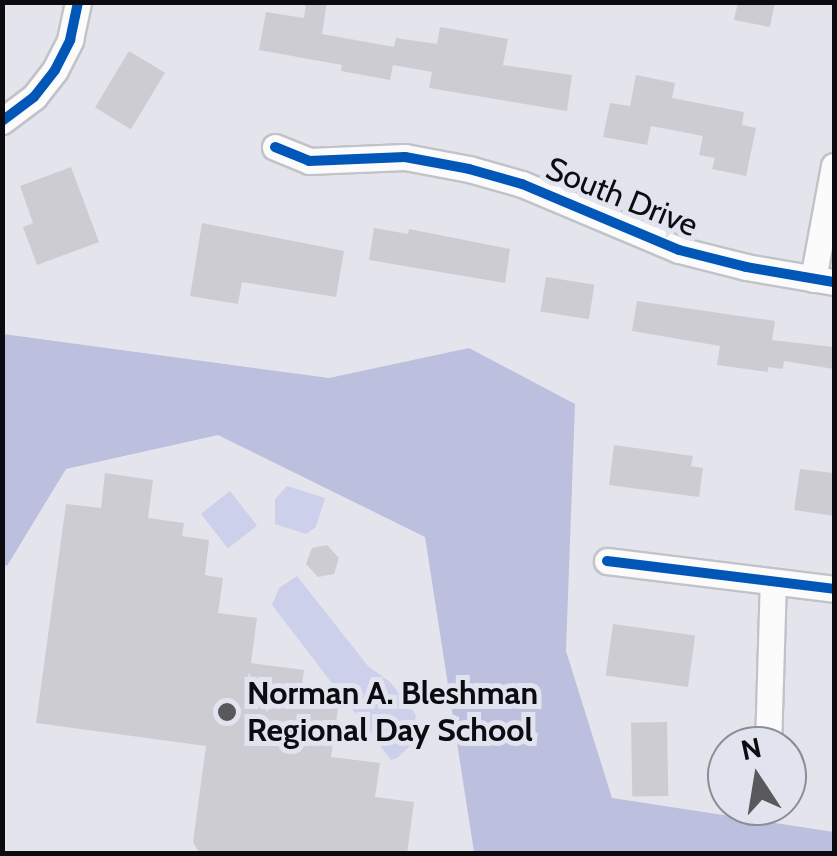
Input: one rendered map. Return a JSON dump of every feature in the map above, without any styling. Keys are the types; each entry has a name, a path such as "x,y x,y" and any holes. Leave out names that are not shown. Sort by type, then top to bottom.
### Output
{"street":[{"path":"2,121 34,97 56,70 70,40 78,2"},
{"name":"South Drive","path":"275,147 309,161 405,157 469,169 522,184 680,250 824,280"},
{"path":"824,280 834,166"},
{"path":"607,561 834,589"},
{"path":"768,726 772,582"}],"shaded area":[{"path":"3,334 329,378 469,348 575,404 566,651 612,798 707,813 707,826 795,826 834,832 834,853 474,852 425,537 218,435 66,469 7,566 3,564"},
{"path":"287,486 325,498 316,527 306,534 275,524 275,499"},
{"path":"230,491 257,526 228,548 201,514"},
{"path":"297,576 368,666 390,682 416,715 410,746 397,758 391,760 272,605 279,588"}],"building":[{"path":"306,2 327,2 322,34 394,47 396,38 437,44 440,27 508,39 503,65 572,75 567,111 429,88 432,72 393,65 390,80 341,71 342,65 259,50 266,12 304,18"},
{"path":"738,2 775,2 770,27 734,20"},
{"path":"129,51 165,73 131,129 95,108"},
{"path":"636,75 675,83 672,98 744,112 742,125 756,128 746,176 712,169 715,158 699,155 703,136 651,126 647,145 603,137 610,103 630,106"},
{"path":"71,167 99,242 37,265 23,227 33,223 20,186"},
{"path":"202,223 344,251 336,297 242,282 238,304 190,296"},
{"path":"374,228 408,234 409,229 510,249 505,283 369,260"},
{"path":"546,277 594,285 589,319 541,312"},
{"path":"637,301 775,321 772,340 834,347 834,369 784,361 783,369 768,367 768,372 717,365 720,346 632,331"},
{"path":"614,445 693,456 691,466 703,468 699,497 609,485"},
{"path":"800,469 833,473 834,516 794,510"},
{"path":"105,473 153,480 148,518 184,523 182,536 209,540 205,575 223,578 218,613 257,618 251,663 304,670 300,702 338,708 331,757 380,763 375,797 414,802 407,854 200,854 193,842 206,746 36,723 66,504 101,508"},
{"path":"327,545 339,558 334,574 318,577 306,564 312,548"},
{"path":"613,624 695,636 688,687 606,675"},
{"path":"667,722 668,796 632,797 631,723"}],"cycle path":[{"path":"2,121 34,97 55,70 70,40 78,2"},
{"path":"275,147 309,161 405,157 469,169 522,184 679,250 746,267 834,282"},
{"path":"607,561 834,589"}],"place":[{"name":"Norman A. Bleshman Regional Day School","path":"227,712"}]}
